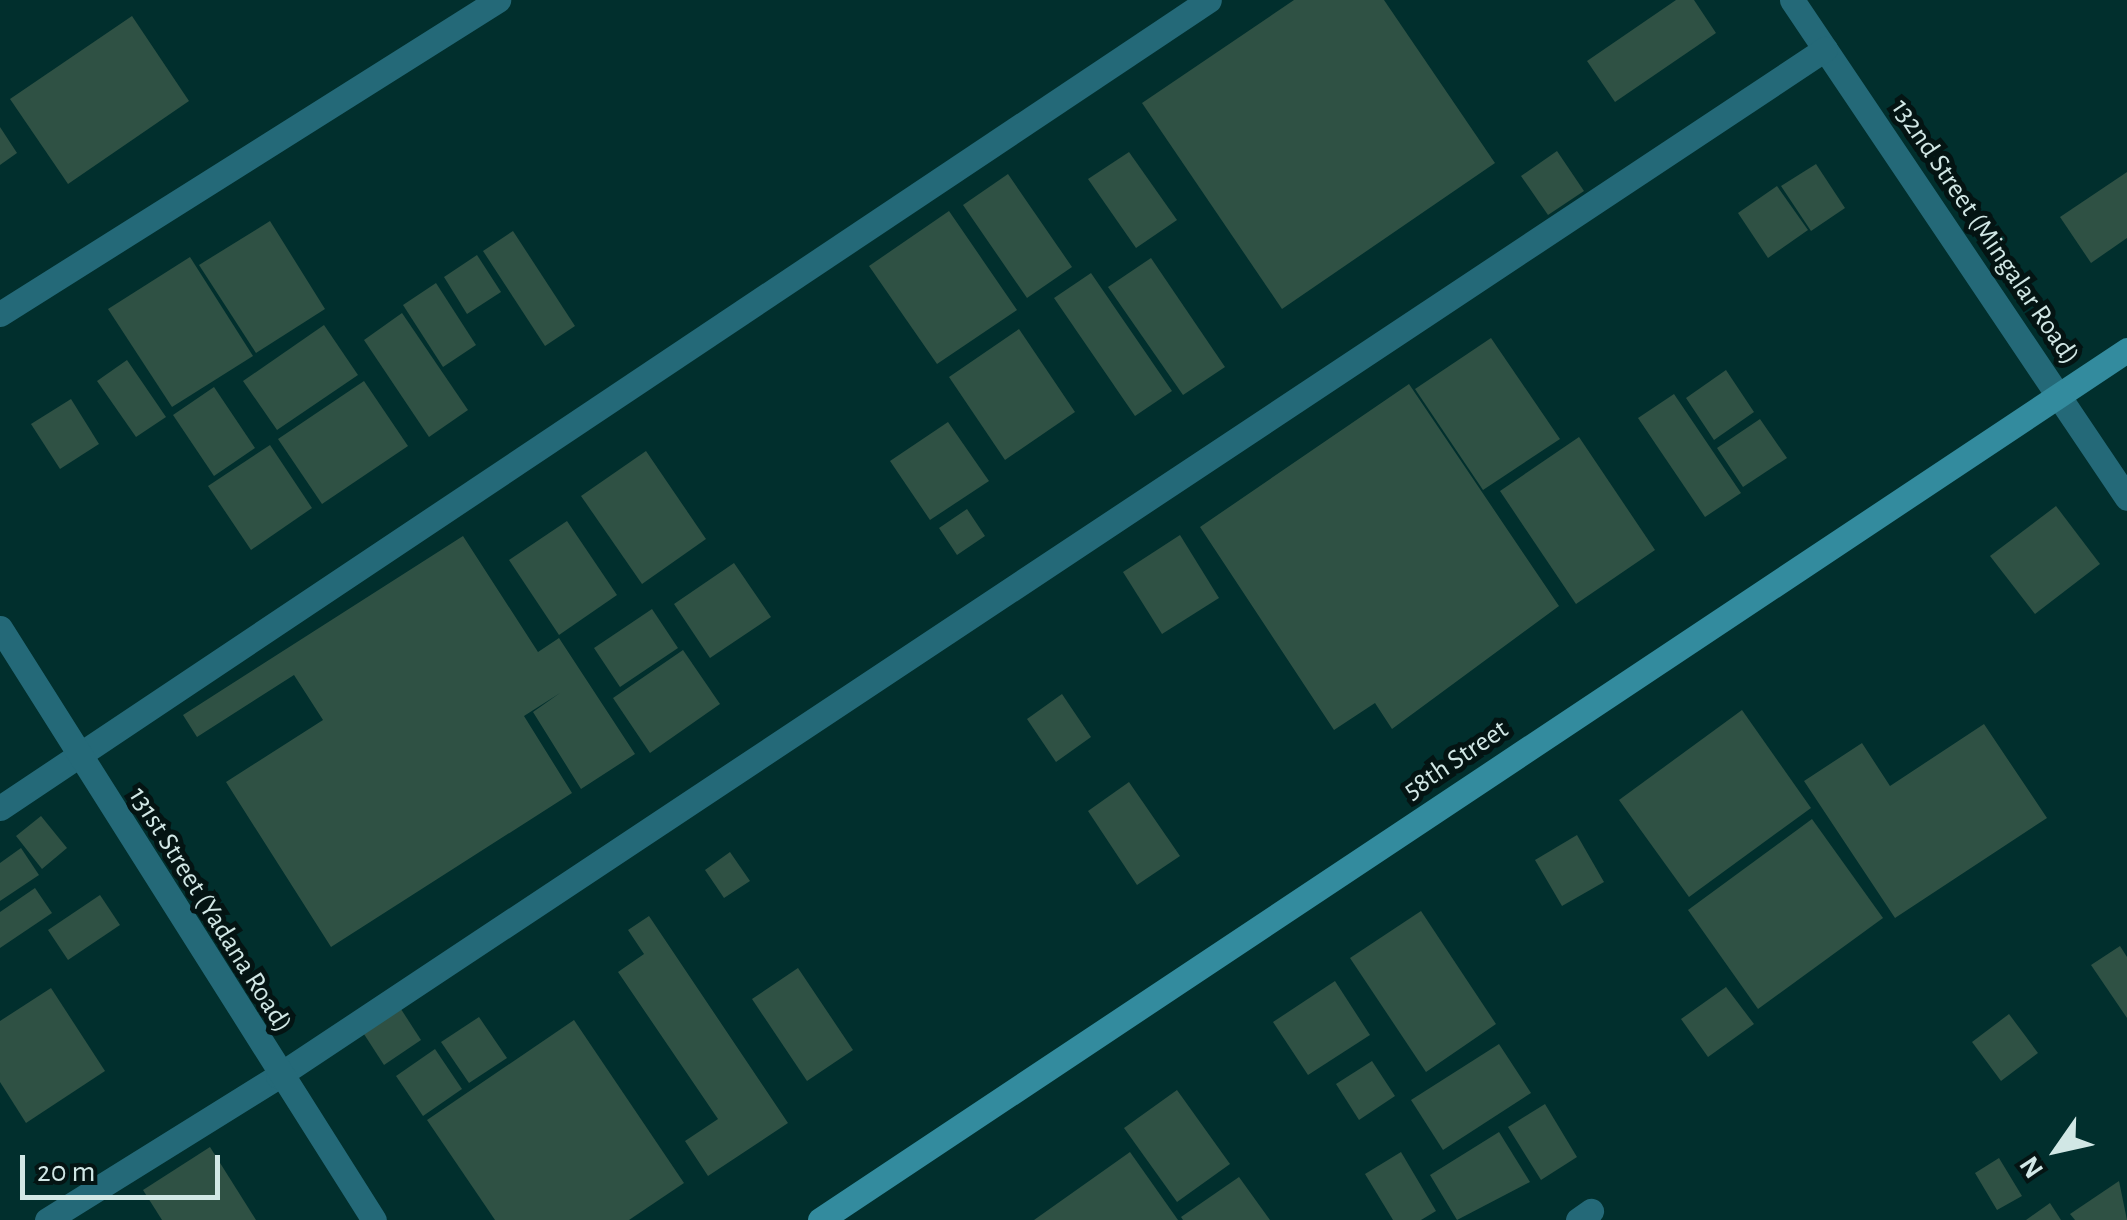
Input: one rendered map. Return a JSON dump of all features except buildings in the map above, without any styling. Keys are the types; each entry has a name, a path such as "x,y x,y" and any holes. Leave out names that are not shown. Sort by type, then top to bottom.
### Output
{"main road":[{"name":"58th Street","path":"820,1220 2127,350"}],"street":[{"path":"0,314 498,0"},
{"path":"0,808 81,759 1209,0"},
{"name":"132nd Street (Mingalar Road)","path":"1792,0 2127,498"},
{"path":"47,1220 278,1076 1825,49"},
{"name":"131st Street (Yadana Road)","path":"0,628 278,1076 374,1220"}]}
